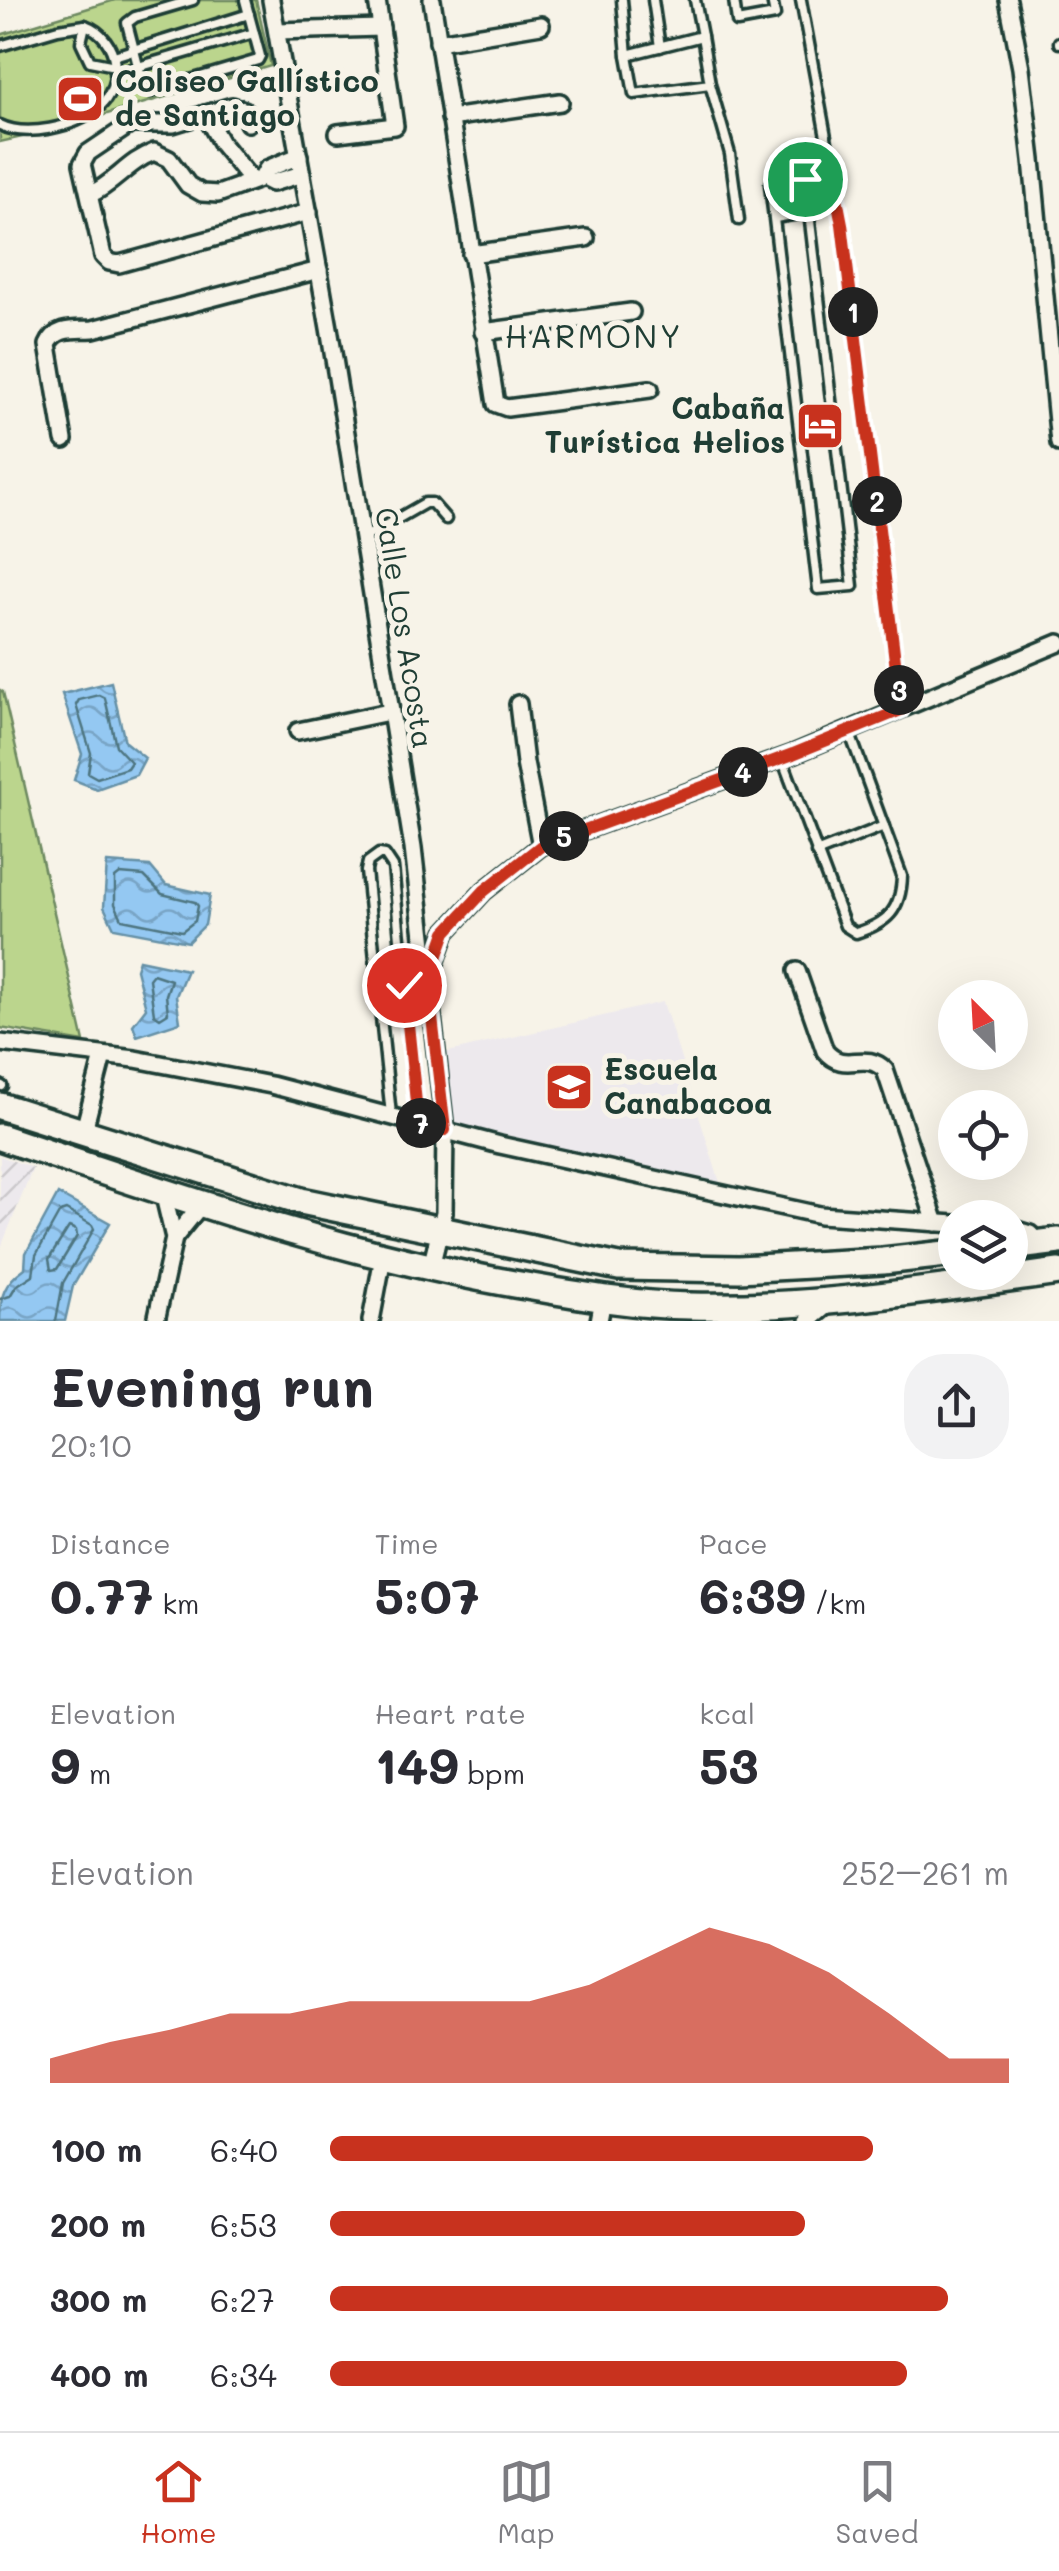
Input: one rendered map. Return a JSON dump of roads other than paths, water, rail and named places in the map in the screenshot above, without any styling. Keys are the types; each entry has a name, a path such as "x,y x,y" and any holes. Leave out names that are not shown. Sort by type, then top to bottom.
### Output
{"main road":[{"path":"1,1092 84,1130 301,1201 619,1266 739,1270 938,1255"},
{"path":"0,1137 202,1205 383,1257 601,1310 834,1300 1059,1272"}],"street":[{"path":"338,133 395,126 377,0"},
{"path":"432,0 494,398 500,408 650,390"},
{"path":"1008,0 1032,160 1059,442"},
{"path":"274,16 381,28"},
{"name":"Calle Los Acosta","path":"274,16 413,848 445,1130 441,1231 431,1267"},
{"path":"438,42 541,25"},
{"path":"450,118 560,102"},
{"path":"248,124 240,106 173,124 130,124 88,154 82,164 103,256 119,264 309,212"},
{"path":"205,114 221,143 257,180 272,183 302,174"},
{"path":"91,194 118,179 138,158 158,152 168,158 188,185 202,193 218,194 257,180 268,168 299,156"},
{"path":"471,254 586,238"},
{"path":"64,440 48,345 55,334 62,330 93,329 319,270"},
{"path":"483,332 631,312"},
{"path":"428,983 446,932 484,891 541,846 782,758 1059,643"},
{"path":"518,704 541,846"},
{"path":"298,731 390,712"},
{"path":"0,1043 270,1085 500,1145 820,1215 936,1223 885,1070 878,1062 839,1063 832,1059 825,1051 797,971"},
{"path":"84,1130 103,1056"},
{"path":"156,1321 174,1238 164,1192"},
{"path":"174,1238 202,1205"},
{"path":"372,1321 383,1257"},
{"path":"808,1321 834,1300"},
{"path":"716,1306 742,1321"}],"lane":[{"path":"193,0 130,20 126,26 143,85 150,92 254,63 260,56 245,0"},
{"path":"622,0 634,94 710,84"},
{"path":"653,0 660,47"},
{"path":"695,0 710,84 730,154 739,220"},
{"path":"734,0 737,22 775,15 772,0"},
{"path":"801,0 842,224 901,710"},
{"path":"114,65 133,50 250,18 274,16"},
{"path":"85,24 81,42 90,61 137,68 254,33"},
{"path":"0,46 85,24 101,33 114,65 106,100 82,118 28,131 0,126"},
{"path":"628,55 702,36"},
{"path":"805,179 853,586 818,589 770,185 805,179 829,157"},
{"path":"776,218 810,212"},
{"path":"362,539 425,503 432,503 446,520"},
{"path":"782,758 845,926 856,933 874,928 892,916 902,898 902,876 849,731"},
{"path":"816,853 884,826"},
{"path":"391,1116 366,871 368,862 378,854 386,855 393,867 418,1122"}],"water":[{"path":"111,682 125,742 145,758 136,775 97,789 74,780 82,754 62,694"},
{"path":"107,863 150,866 166,885 210,895 205,925 188,942 114,928 104,907"},
{"path":"139,960 187,970 176,996 180,1022 137,1036 133,1025 146,1008 136,969"},
{"path":"58,1194 110,1223 73,1286 65,1321 0,1321 5,1290 25,1268 26,1253"}],"place":[{"name":"Coliseo Gallístico de Santiago","path":"80,99"},
{"name":"Cabaña Turística Helios","path":"820,426"},
{"name":"Escuela Canabacoa","path":"569,1087"}],"district":[{"name":"HARMONY","path":"594,337"}]}
